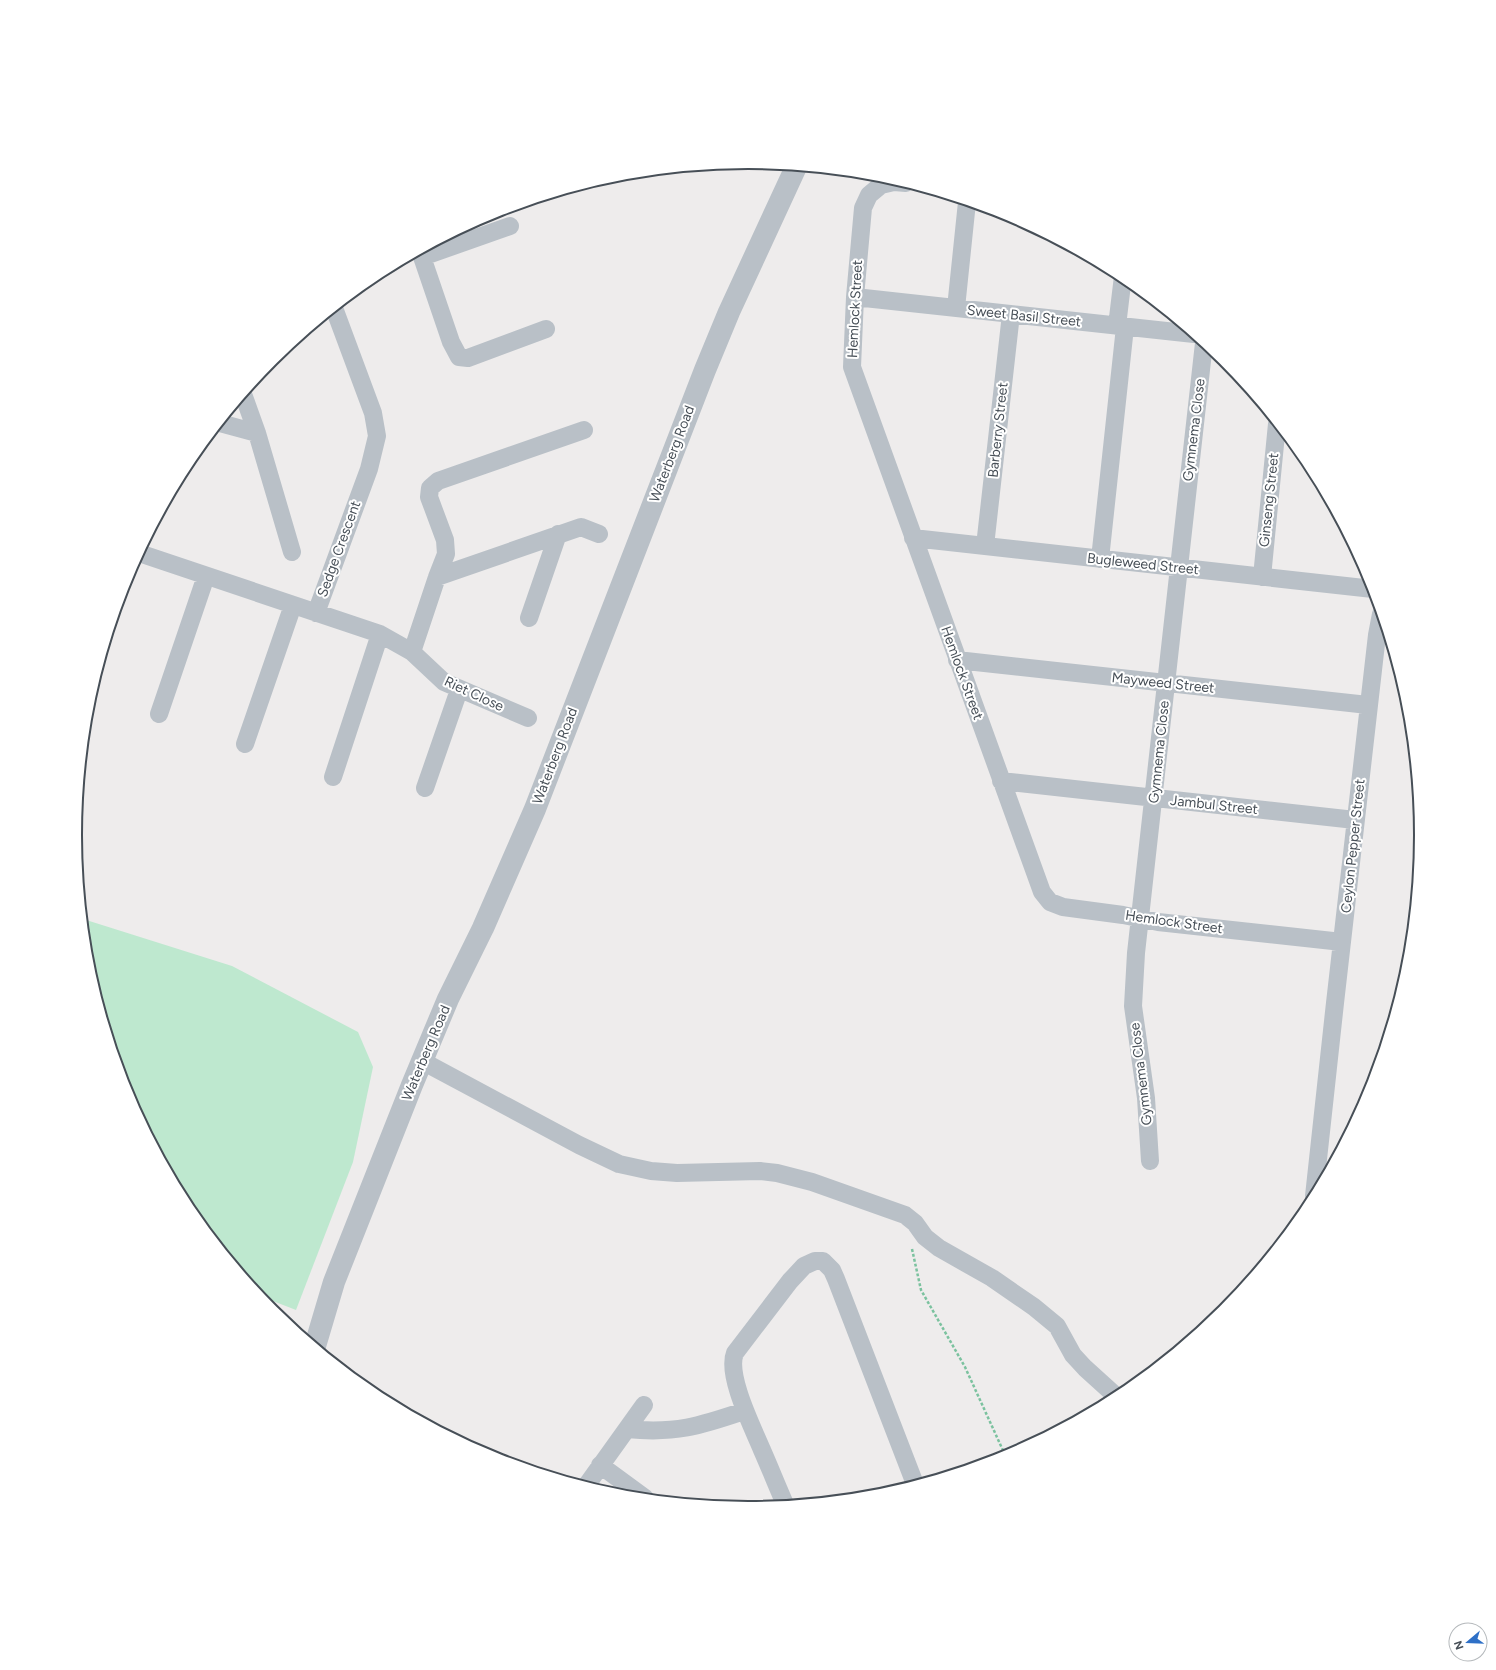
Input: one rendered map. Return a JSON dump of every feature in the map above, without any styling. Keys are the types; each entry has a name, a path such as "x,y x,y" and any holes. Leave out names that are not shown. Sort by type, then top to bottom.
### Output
{"street":[{"name":"Waterberg Road","path":"316,1342 334,1282 422,1061 448,999 483,928 534,809 705,370 729,312 794,170"},
{"name":"Hemlock Street","path":"886,184 881,185 866,198 862,216 851,360 854,375 1039,885 1050,902 1063,907 1123,915 1140,919 1342,942"},
{"path":"956,308 967,206"},
{"path":"425,253 510,226"},
{"path":"421,255 451,342 459,357 468,358 546,329"},
{"path":"1100,559 1121,327 1123,284"},
{"name":"Sweet Basil Street","path":"855,297 1186,333"},
{"name":"Sedge Crescent","path":"144,555 316,613 369,469 375,450 377,436 373,413 336,313"},
{"name":"Barberry Street","path":"985,546 1011,314"},
{"name":"Gymnema Close","path":"1150,1161 1146,1098 1133,1006 1136,953 1203,349"},
{"path":"245,399 257,433 292,552"},
{"path":"225,424 257,433"},
{"path":"412,652 446,554 446,547 429,497 429,492 433,484 584,430"},
{"name":"Ginseng Street","path":"1262,577 1276,430"},
{"path":"437,578 581,527 599,534"},
{"path":"529,618 558,534"},
{"name":"Bugleweed Street","path":"913,538 1366,588"},
{"path":"159,714 206,576"},
{"path":"246,744 293,605"},
{"name":"Riet Close","path":"316,613 380,634 412,652 444,682 459,690 528,718"},
{"name":"Ceylon Pepper Street","path":"1315,1183 1368,705 1380,623"},
{"path":"333,777 380,634"},
{"name":"Mayweed Street","path":"957,660 1368,705"},
{"path":"425,788 459,690"},
{"name":"Jambul Street","path":"1001,781 1355,820"},
{"path":"422,1061 579,1145 619,1164 651,1171 677,1173 760,1171 777,1173 812,1182 905,1215 915,1223 925,1237 939,1248 992,1278 1034,1307 1058,1326 1073,1354 1084,1368 1112,1393"},
{"path":"783,1500 744,1410 733,1366 733,1358 735,1353 790,1281 804,1266 815,1261 823,1261 832,1270 913,1480"},
{"path":"589,1481 644,1405"},
{"path":"627,1429 672,1431 706,1423 744,1410"},
{"path":"600,1465 635,1491"}],"path":[{"path":"911,1245 921,1290 965,1367 1003,1450"}],"green space":[{"path":"88,921 232,966 358,1032 373,1067 353,1162 296,1310 272,1301 247,1274 194,1205 171,1168 151,1130 117,1049 95,965"}]}
